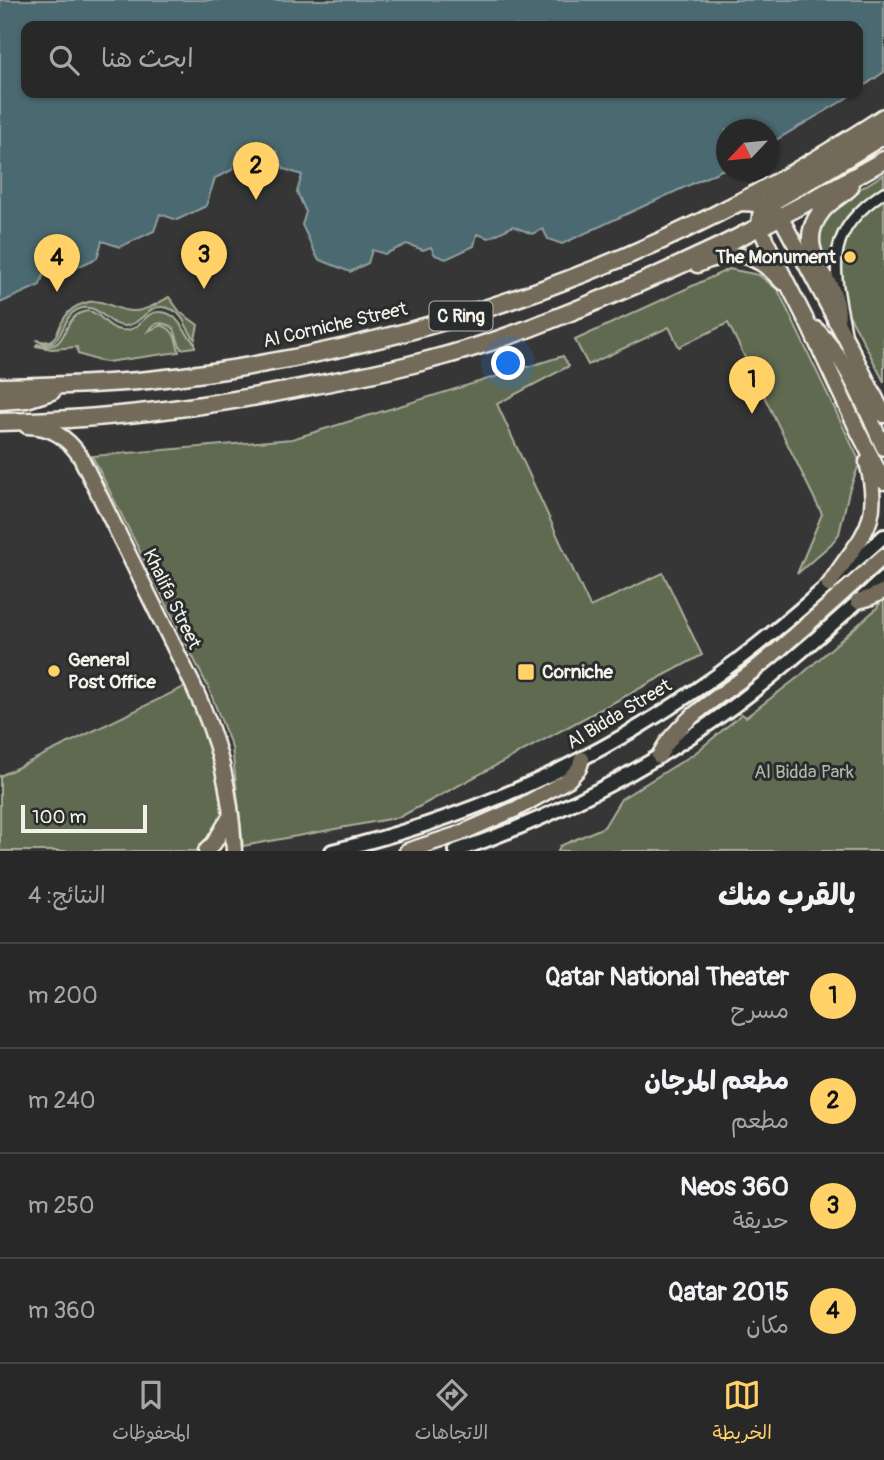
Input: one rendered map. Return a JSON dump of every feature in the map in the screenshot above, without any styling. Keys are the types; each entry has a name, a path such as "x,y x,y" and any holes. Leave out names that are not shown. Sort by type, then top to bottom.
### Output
{"highway":[{"name":"Al Corniche Street","path":"0,387 61,386 151,379 243,366 337,349 484,309 573,278 668,238 739,203 884,117"},
{"path":"761,227 761,215 766,206 774,200 884,135"},
{"name":"C Ring","path":"1,422 97,418 166,410 272,394 440,356 528,329 661,274 761,227 884,160"},
{"path":"835,320 836,303 815,260 811,245 812,232 824,207 850,188 860,174"},
{"path":"0,401 27,399 61,386"}],"main road":[{"path":"739,203 766,206 780,216 884,415"},
{"path":"761,227 884,482"},
{"path":"661,274 674,275 719,256 742,256 758,261 768,268 794,296"},
{"path":"807,321 825,338 846,369 884,448"},
{"name":"Khalifa Street","path":"1,422 52,430 65,438 80,456 203,706 222,759 228,788 234,851"},
{"path":"829,585 862,538 874,509 872,481 859,433"},
{"name":"Al Bidda Street","path":"332,851 432,823 503,796 582,759 627,734 746,654 884,536"},
{"path":"659,756 667,741 690,718 755,668 884,556"},
{"path":"456,851 538,819 589,795 698,732 808,647 884,578"},
{"path":"858,601 884,591"},
{"path":"407,851 459,834 516,809 568,780 579,768 582,759"},
{"path":"206,851 231,815"}],"street":[{"path":"848,343 836,270 838,251 856,214 884,192"}],"green space":[{"path":"884,174 884,382 826,274 817,245 821,221 841,201"},
{"path":"729,269 759,275 778,290 860,462 849,491 839,534 797,574 822,514 728,323 679,347 669,327 588,365 575,340"},
{"path":"169,297 180,312 198,325 195,339 180,316 173,310 158,307 131,325 125,326 112,322 91,308 84,308 71,314 61,334 52,343 45,343 36,340 43,342 53,339 67,315 82,304 97,301 127,311 138,311"},
{"path":"88,311 120,330 137,326 153,313 171,315 195,343 195,347 181,349 174,329 160,323 148,331 161,325 169,329 179,352 107,362 78,354 77,347 52,349 36,346 56,344 72,319"},
{"path":"563,356 569,366 497,404 590,607 663,573 702,655 400,817 243,846 232,748 208,687 92,456 292,439"},
{"name":"Al Bidda Park","path":"884,599 884,851 558,851 560,846 604,827 621,799 694,754 742,714 746,717 801,675"},
{"path":"186,686 207,734 218,772 225,807 217,833 196,851 0,851 0,776"}],"water":[{"path":"0,0 884,0 884,72 863,87 863,21 21,21 21,98 846,98 779,138 779,119 716,119 716,173 562,244 548,239 543,229 532,234 513,226 489,238 477,234 474,246 446,259 435,255 431,247 423,250 407,244 385,254 372,250 368,263 350,272 318,259 302,225 306,212 297,192 302,175 284,169 276,151 258,159 239,151 232,170 215,178 206,206 177,220 160,214 154,231 120,247 102,241 97,258 63,274 46,268 40,285 0,303"}],"place":[{"name":"مطعم المرجان","path":"256,200"},
{"name":"The Monument","path":"850,257"},
{"name":"Neos 360","path":"204,289"},
{"name":"Qatar 2015","path":"57,292"},
{"name":"Qatar National Theater","path":"752,414"},
{"name":"General Post Office","path":"54,671"},
{"name":"Corniche","path":"526,672"}]}
